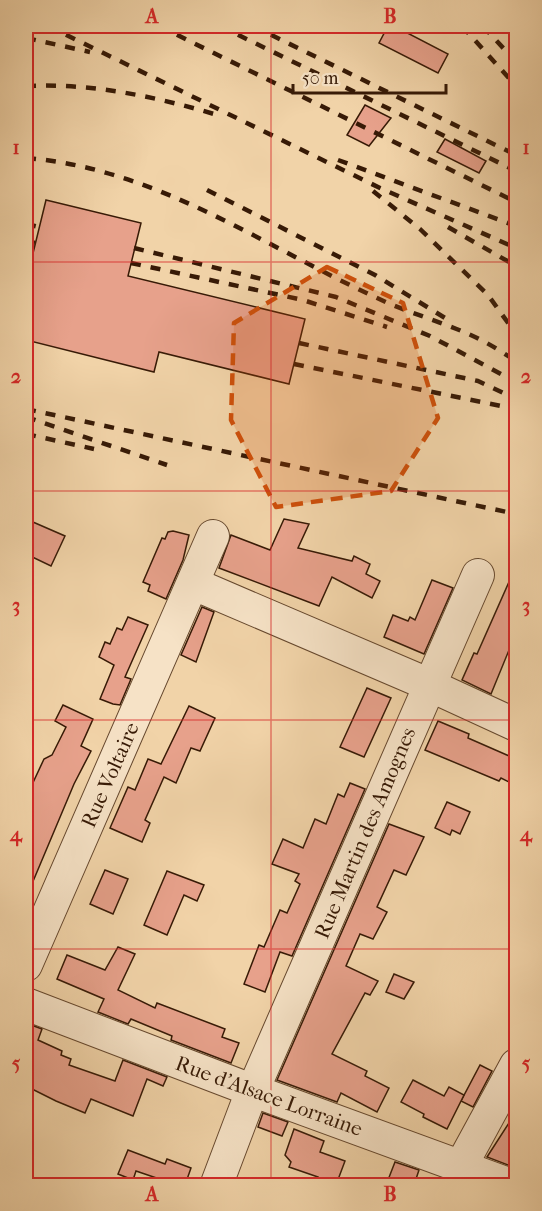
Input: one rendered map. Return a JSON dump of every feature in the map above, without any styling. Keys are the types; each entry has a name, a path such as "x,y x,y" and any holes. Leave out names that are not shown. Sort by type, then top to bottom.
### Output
{"street":[{"name":"Rue Voltaire","path":"26,966 213,536"},
{"name":"Rue Martin des Amognes","path":"216,1185 254,1091 478,575"},
{"path":"194,584 516,725"},
{"name":"Rue d'Alsace Lorraine","path":"26,1004 254,1091 514,1185"},
{"path":"461,1166 516,1065"}],"highlighted area":[{"path":"327,267 403,303 438,418 391,491 276,507 231,420 234,323"}],"building":[{"path":"388,26 394,26 448,54 438,73 379,43"},
{"path":"365,105 391,118 369,146 347,135"},
{"path":"445,139 486,161 479,173 437,152"},
{"path":"46,200 141,223 128,276 305,319 289,384 159,352 154,372 26,340 26,282"},
{"path":"26,519 65,536 51,566 26,554"},
{"path":"284,519 309,524 298,548 352,561 354,556 370,564 366,574 380,581 372,598 332,577 319,606 219,568 231,535 270,550"},
{"path":"168,532 189,535 183,560 166,599 148,591 150,585 143,582 162,538 165,539"},
{"path":"516,566 516,633 491,694 462,680 474,653 477,654"},
{"path":"432,580 453,588 424,654 384,637 393,615 408,621 410,617 415,620"},
{"path":"202,607 214,612 196,662 181,655"},
{"path":"128,617 148,625 125,677 131,679 120,705 100,699 114,665 99,657 105,642 110,644 117,628 122,630"},
{"path":"367,688 391,698 364,757 340,747"},
{"path":"63,705 93,719 81,746 91,751 74,784 26,898 26,787 30,789 44,759 52,755 66,727 55,721"},
{"path":"189,706 215,718 200,751 191,748 176,783 164,777 145,820 150,823 142,842 110,828 128,787 135,790 148,759 161,764"},
{"path":"438,721 469,734 468,738 516,759 516,771 511,783 501,778 499,781 425,750"},
{"path":"350,783 365,789 292,956 280,952 265,992 244,984 259,945 264,947 280,910 287,913 300,884 295,881 299,874 272,864 283,839 303,848 315,819 326,824 338,794 344,797"},
{"path":"447,802 470,812 460,834 452,830 450,835 435,828"},
{"path":"389,824 424,837 406,875 394,870 377,907 387,912 373,939 360,934 346,966 378,981 370,995 365,993 332,1054 367,1071 365,1076 389,1088 377,1112 341,1093 337,1102 277,1080"},
{"path":"105,870 128,879 113,914 90,904"},
{"path":"167,871 204,885 197,901 184,895 167,935 144,925"},
{"path":"118,947 135,954 118,990 155,1008 157,1003 225,1029 222,1037 239,1043 231,1063 171,1040 172,1036 131,1019 128,1024 98,1012 104,999 57,979 67,955 105,970"},
{"path":"394,974 414,982 404,999 386,992"},
{"path":"26,1023 42,1029 38,1040 62,1051 61,1055 71,1059 69,1065 115,1081 123,1060 167,1077 163,1086 147,1079 133,1116 91,1099 85,1113 26,1086"},
{"path":"480,1065 492,1071 473,1107 461,1101"},
{"path":"413,1080 444,1096 449,1087 464,1095 447,1129 401,1102"},
{"path":"516,1112 516,1168 487,1157"},
{"path":"263,1113 288,1122 282,1136 258,1127"},
{"path":"294,1129 324,1141 320,1152 345,1161 336,1185 315,1185 318,1177 289,1167 291,1162 285,1155"},
{"path":"128,1150 165,1164 167,1159 191,1168 185,1185 177,1185 136,1171 133,1180 118,1174"},
{"path":"395,1162 419,1170 414,1185 393,1185 394,1182 388,1180"}],"railway":[{"path":"48,26 380,188 516,248"},
{"path":"159,26 516,202"},
{"path":"220,26 516,171"},
{"path":"253,26 516,155"},
{"path":"462,26 516,86"},
{"path":"483,26 516,62"},
{"path":"26,38 90,52"},
{"path":"26,86 74,87 121,92 214,114"},
{"path":"26,158 75,165 122,177 167,194 212,214 388,303 470,335 516,361"},
{"path":"338,160 516,226"},
{"path":"207,190 375,275 450,321"},
{"path":"373,191 420,229 488,295 516,334"},
{"path":"26,224 39,227"},
{"path":"448,227 516,266"},
{"path":"26,241 35,243"},
{"path":"134,248 336,297 430,336 516,382"},
{"path":"131,263 303,300 387,327"},
{"path":"299,343 478,381 516,399"},
{"path":"294,364 516,409"},
{"path":"26,409 516,514"},
{"path":"26,417 167,465"},
{"path":"26,434 94,449"}]}
